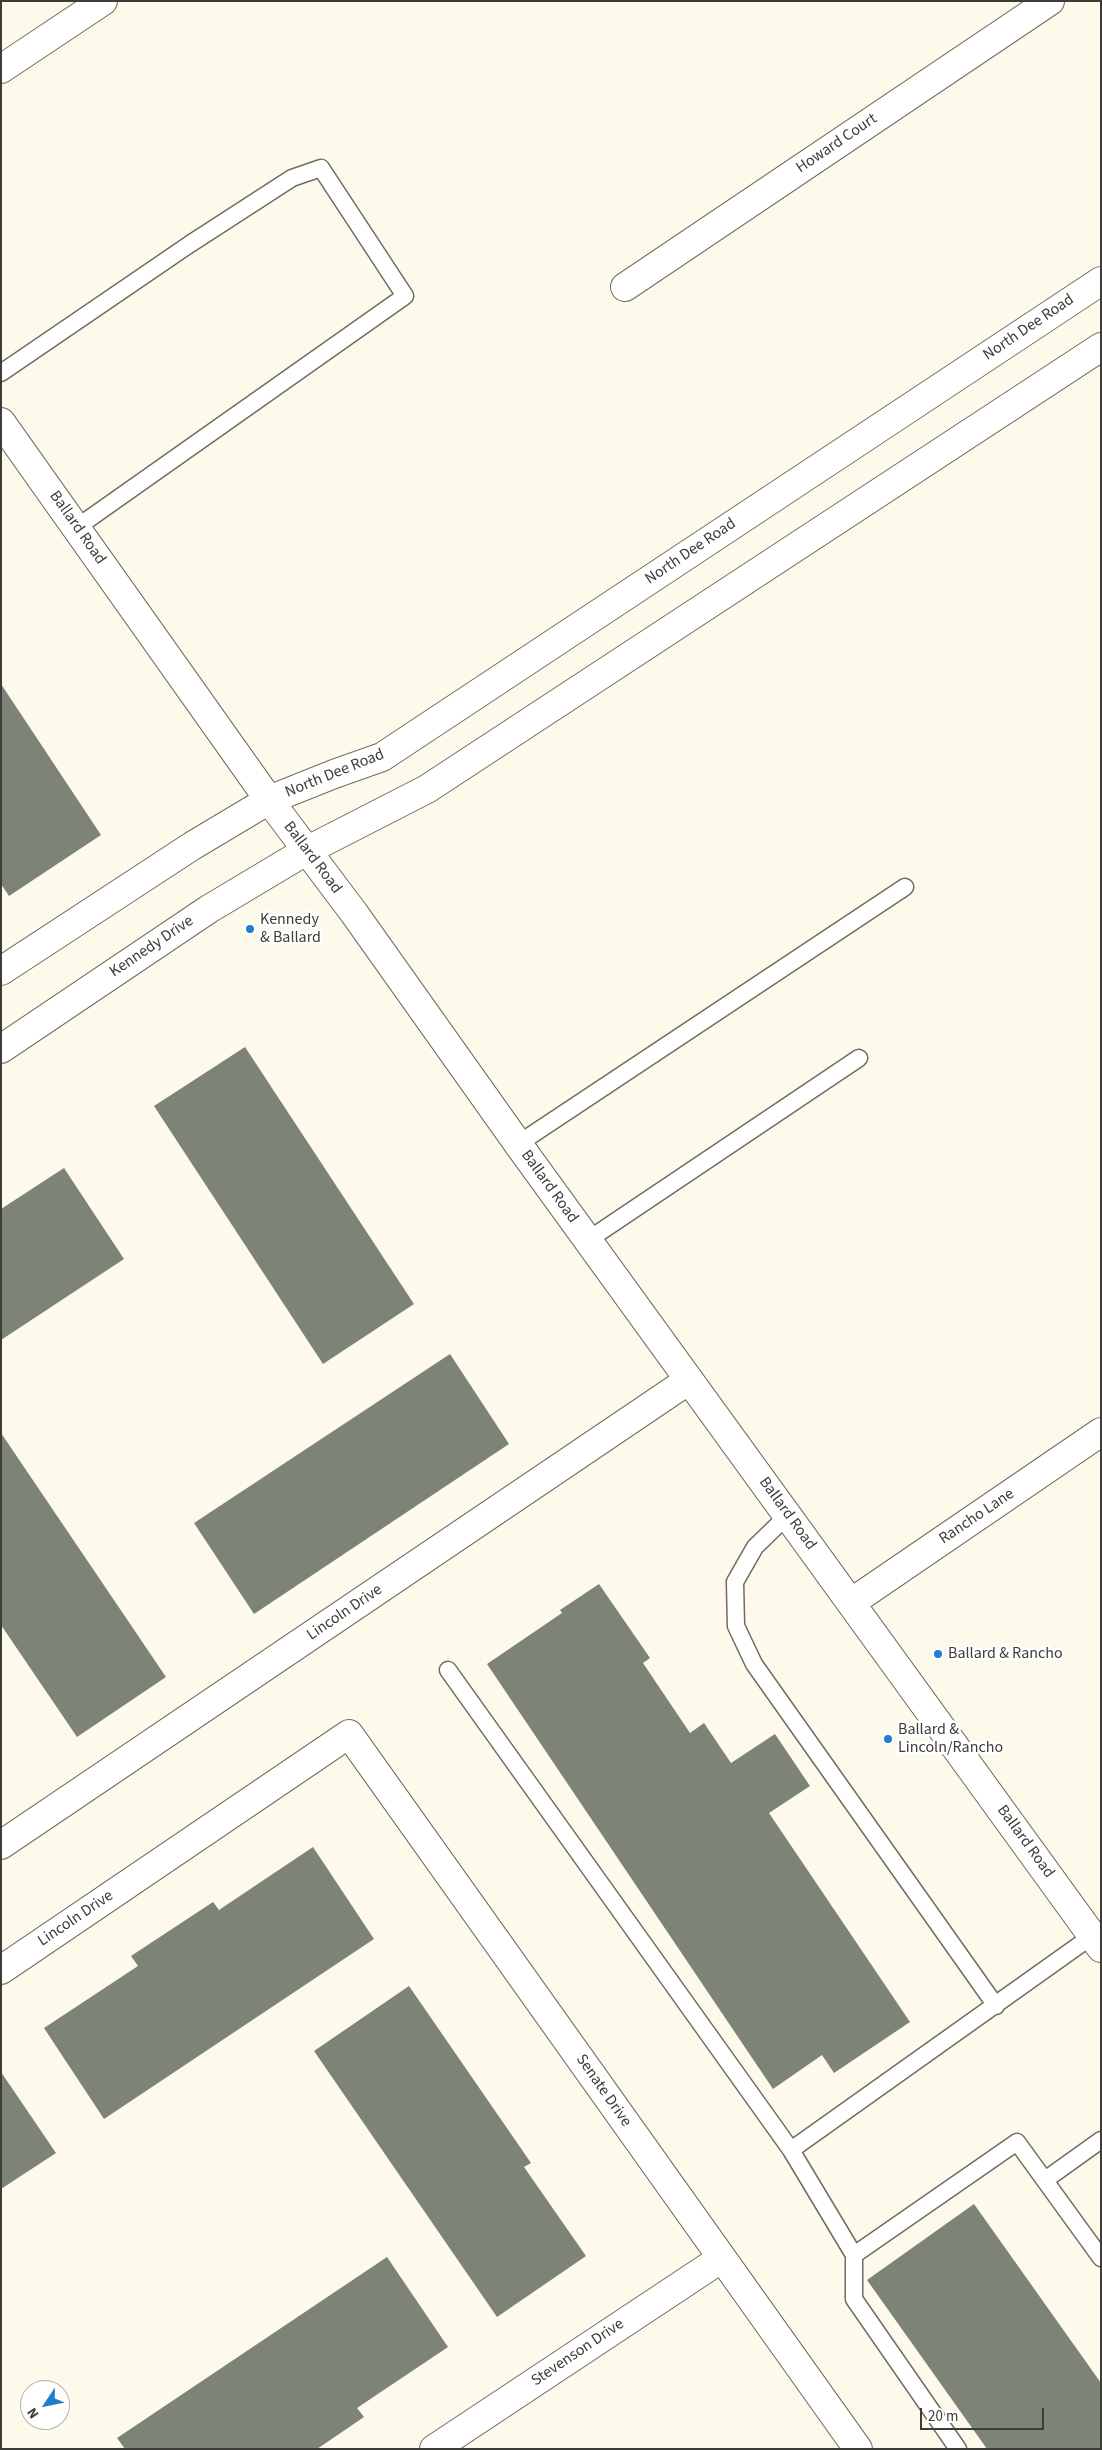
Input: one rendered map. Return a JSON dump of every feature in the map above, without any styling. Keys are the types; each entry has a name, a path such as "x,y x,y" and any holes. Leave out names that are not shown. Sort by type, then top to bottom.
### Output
{"street":[{"path":"1,69 103,1"},
{"name":"Howard Court","path":"625,287 1050,1"},
{"name":"North Dee Road","path":"269,800 382,757 1101,280"},
{"path":"306,850 427,789 1101,347"},
{"name":"Ballard Road","path":"1,422 269,800 354,914 474,1084 688,1380 852,1602 1096,1942"},
{"path":"1,971 192,846 269,800"},
{"name":"Kennedy Drive","path":"1,1049 209,909 306,850"},
{"name":"Lincoln Drive","path":"4,1838 688,1380"},
{"name":"Rancho Lane","path":"852,1602 1101,1432"},
{"name":"Lincoln Drive","path":"1,1970 349,1734"},
{"name":"Senate Drive","path":"349,1734 858,2449"},
{"name":"Stevenson Drive","path":"434,2449 722,2258"}],"lane":[{"path":"1,373 190,244 292,178 321,168 405,296 76,528"},
{"path":"518,1144 905,887"},
{"path":"588,1240 859,1058"},
{"path":"788,1515 755,1547 735,1582 736,1626 754,1664 996,2006"},
{"path":"448,1670 791,2150 854,2255 854,2299 958,2449"},
{"path":"791,2150 996,2006 1096,1942"},
{"path":"1045,2180 1101,2140"},
{"path":"854,2255 1017,2142 1101,2258"}],"building":[{"path":"1,684 101,835 9,896 1,884"},
{"path":"245,1047 414,1304 323,1364 154,1106"},
{"path":"64,1168 124,1259 1,1340 1,1209"},
{"path":"450,1354 509,1444 254,1614 194,1523"},
{"path":"1,1433 166,1677 77,1737 1,1625"},
{"path":"599,1584 650,1658 643,1663 690,1733 704,1723 731,1763 775,1734 810,1786 769,1813 910,2022 834,2073 822,2055 773,2089 487,1664 562,1613 560,1610"},
{"path":"313,1847 374,1939 104,2119 44,2028 138,1966 131,1956 213,1902 219,1910"},
{"path":"409,1986 531,2163 524,2167 586,2256 497,2317 314,2051"},
{"path":"1,2072 56,2153 1,2189"},
{"path":"974,2204 1101,2383 1101,2449 987,2449 867,2280"},
{"path":"387,2257 448,2347 357,2408 364,2417 317,2449 125,2449 117,2438"}],"place":[{"name":"Kennedy & Ballard","path":"250,929"},
{"name":"Ballard & Rancho","path":"938,1654"},
{"name":"Ballard & Lincoln/Rancho","path":"888,1739"}]}
